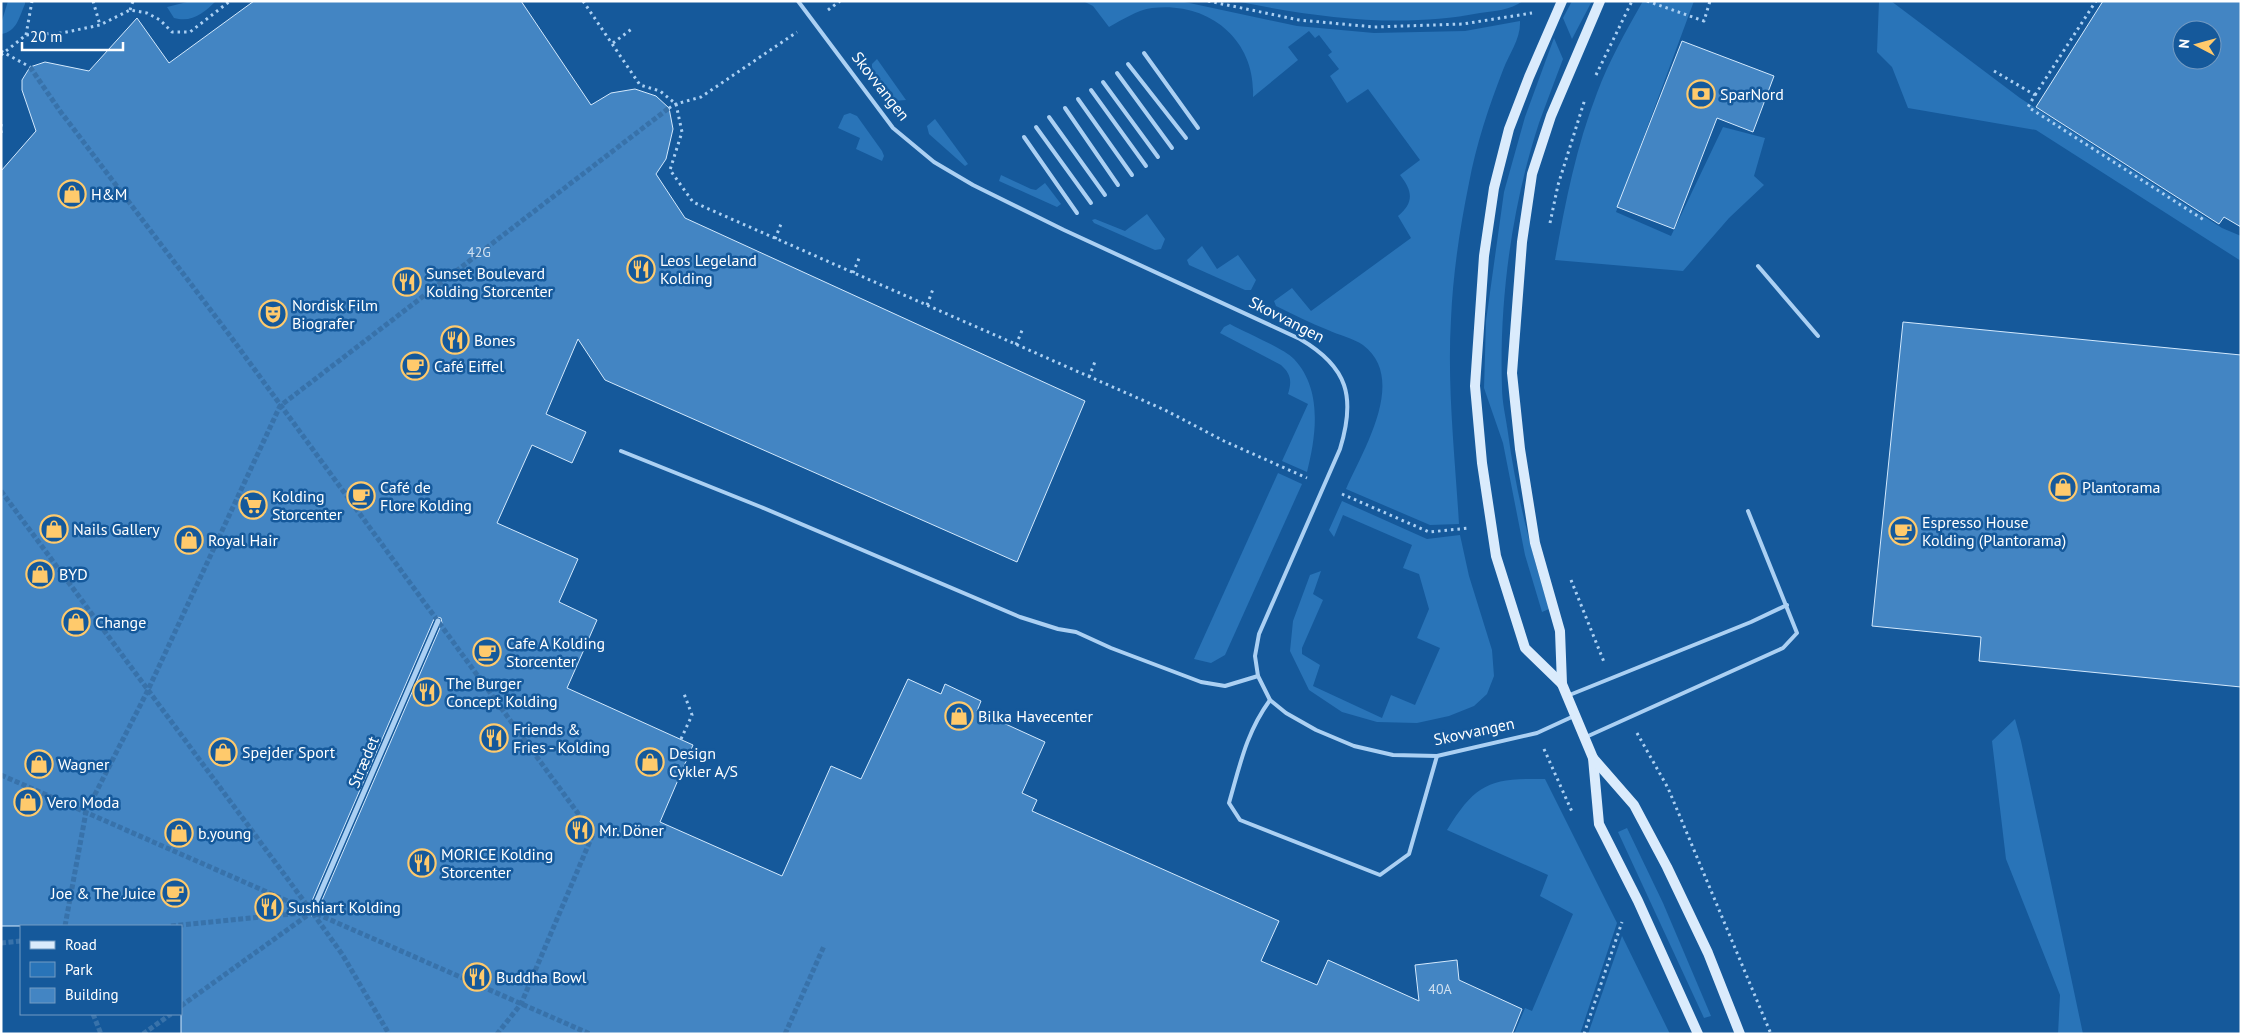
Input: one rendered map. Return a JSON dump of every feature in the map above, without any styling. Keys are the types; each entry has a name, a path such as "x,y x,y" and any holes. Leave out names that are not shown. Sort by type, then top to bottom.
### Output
{"street":[{"path":"1562,1 1509,129 1494,188 1484,256 1475,386 1496,556 1525,648 1562,684"},
{"path":"1600,1 1551,116 1532,174 1515,308 1512,373 1520,449 1535,543 1560,631 1562,684 1566,696 1593,758 1634,805 1667,867 1708,953 1740,1034"},
{"name":"Strædet","path":"312,912 438,621"},
{"path":"1593,758 1599,824 1638,901 1698,1034"}],"lane":[{"name":"Skovvangen","path":"798,1 893,128 934,162 973,185 1064,230 1300,339 1317,349 1332,362 1344,382 1348,404 1347,426 1324,486 1259,634 1255,656 1258,676 1270,700 1286,714 1316,730 1354,746 1394,755 1438,756 1537,733 1574,716"},
{"path":"1144,53 1198,128"},
{"path":"1128,64 1186,138"},
{"path":"1117,73 1172,148"},
{"path":"1103,82 1158,157"},
{"path":"1091,90 1146,166"},
{"path":"1078,99 1132,176"},
{"path":"1064,108 1118,185"},
{"path":"1049,117 1104,195"},
{"path":"1036,127 1091,203"},
{"path":"1024,137 1077,213"},
{"path":"1758,266 1818,336"},
{"path":"621,451 761,507 1020,617 1058,629 1076,632 1111,648 1201,682 1225,686 1258,676"},
{"path":"1584,738 1783,648 1797,633 1748,511"},
{"path":"1566,696 1751,622 1786,605"},
{"path":"1270,700 1255,720 1229,803 1240,820 1380,875 1408,854 1438,756"}],"path":[{"path":"26,35 32,1"},
{"path":"93,1 100,25"},
{"path":"130,10 133,1"},
{"path":"30,67 2,53 26,35 62,33 100,25 130,10 147,13 160,20 172,32 190,32 230,1"},
{"path":"584,1 640,85 660,92 676,104 682,132 670,170 693,202 1016,344 1324,486 1429,532 1491,525"},
{"path":"669,108 676,104 701,97 840,1"},
{"path":"1208,1 1299,20 1374,27 1463,24 1528,12 1553,19"},
{"path":"1595,77 1632,1"},
{"path":"1647,1 1704,21 1710,1"},
{"path":"2096,1 2028,107 2204,220"},
{"path":"613,44 633,28"},
{"path":"1994,71 2035,96"},
{"path":"1549,231 1558,184 1588,92"},
{"path":"1,124 1,136"},
{"path":"775,239 781,224"},
{"path":"853,273 860,256"},
{"path":"927,305 933,289"},
{"path":"1016,344 1023,328"},
{"path":"1089,377 1096,359"},
{"path":"1568,572 1592,636 1611,677"},
{"path":"681,739 692,715 683,692"},
{"path":"1629,718 1668,788 1772,1034"},
{"path":"1584,1034 1626,910 1638,901"}],"green space":[{"path":"8,1 25,1 25,4 14,27 1,34 1,24"},
{"path":"191,1 216,1 197,16 186,19 174,18 167,7"},
{"path":"1083,1 1180,1 1297,26 1374,33 1465,31 1520,21 1517,40 1503,70 1475,154 1455,267 1450,370 1459,524 1430,525 1346,489 1371,435 1378,415 1382,395 1382,376 1376,359 1363,345 1276,306 1274,301 1292,288 1311,311 1411,238 1398,216 1407,206 1410,197 1407,186 1400,175 1420,160 1368,89 1347,103 1330,76 1339,69 1328,55 1332,52 1319,35 1315,38 1309,31 1288,47 1298,60 1253,97 1252,76 1246,58 1237,42 1225,28 1209,18 1192,11 1173,7 1152,8 1135,13 1109,27 1093,6"},
{"path":"1235,1 1523,1 1502,10 1449,18 1388,20 1326,16"},
{"path":"1572,1 1592,1 1572,39 1563,18"},
{"path":"1643,1 1694,1 1616,212 1671,236 1723,127 1765,138 1754,176 1764,185 1729,218 1683,271 1555,260 1572,176 1590,113 1612,58"},
{"path":"1879,1 1891,1 2020,98 2222,228 2241,236 2241,261 2036,130 1908,108 1892,67 1877,52"},
{"path":"1554,38 1563,59 1539,123 1521,187 1505,287 1502,355 1503,399 1515,478 1530,544 1549,609 1542,612 1525,555 1503,443 1484,388 1486,321 1504,192 1525,117"},
{"path":"877,59 906,100 894,101 872,71 872,64"},
{"path":"850,113 857,116 882,151 884,156 882,161 856,149 860,138 838,128 844,115"},
{"path":"935,119 968,164 965,166 929,134 927,126"},
{"path":"1001,175 1036,190 1045,183 1061,204 1057,207 999,181"},
{"path":"1147,214 1165,239 1161,249 1155,250 1094,223 1092,220 1095,219 1125,231"},
{"path":"1202,246 1217,269 1238,255 1256,280 1251,290 1245,290 1189,265 1187,260"},
{"path":"1230,324 1289,355 1303,371 1310,385 1315,414 1313,444 1307,472 1282,461 1308,404 1288,394 1290,378 1281,365 1220,333 1224,327"},
{"path":"1278,473 1302,484 1225,655 1211,663 1194,659"},
{"path":"1342,501 1427,539 1460,535 1469,576 1492,650 1494,676 1487,694 1474,706 1449,716 1417,723 1377,722 1342,712 1309,690 1290,651 1293,621 1310,575 1321,571 1313,594 1323,600 1302,648 1302,654 1320,665 1313,686 1382,718 1391,695 1415,705 1440,648 1417,638 1429,609 1419,574 1403,568 1412,545 1343,515 1334,537 1329,530"},
{"path":"2015,719 2083,1034 2058,1034 2060,995 2006,859 1992,741"},
{"path":"1545,779 1617,923 1580,1034 1514,1034 1525,1008 1532,1011 1573,914 1540,896 1548,875 1447,830 1467,802 1486,786 1511,780"},
{"path":"1627,828 1663,903 1711,1016 1704,1018 1618,832"},
{"path":"1622,936 1670,1034 1588,1034"}],"building":[{"name":"Kolding Storcenter","path":"254,1 521,1 591,105 611,93 635,89 656,96 669,108 673,129 666,159 656,174 685,218 1085,401 1017,562 605,380 578,339 546,414 586,432 572,463 532,445 497,523 578,559 559,602 597,620 567,688 693,745 660,822 782,876 831,766 861,779 908,679 941,694 945,684 981,701 977,711 1045,742 1022,793 1037,800 1032,811 1279,921 1261,961 1317,985 1328,960 1419,1001 1415,965 1457,960 1459,980 1522,1009 1512,1034 181,1034 182,925 1,926 1,171 36,131 22,90 22,80 30,67 45,62 89,71 137,18 169,63","holes":["437,617 441,618 442,623 316,914 311,916 308,910 434,619"]},
{"path":"2103,1 2241,1 2241,227 2224,217 2219,224 2036,107"},
{"path":"1682,41 1774,76 1753,132 1717,118 1674,229 1617,207"},
{"name":"Plantorama","path":"1903,322 2241,355 2241,687 1979,661 1981,637 1872,626"}],"tunnel":[{"path":"30,67 60,111 228,333 593,834 521,1004 497,1034"},
{"path":"65,925 86,812 148,690 280,406 669,108"},
{"path":"1,491 312,912 342,954 389,1034"},
{"path":"1,775 590,1034"},
{"path":"181,925 312,912"},
{"path":"182,1005 312,912"},
{"path":"1,943 20,941"},
{"path":"785,1034 824,946"},
{"path":"93,1015 101,1034"},
{"path":"143,1034 170,1015"}],"place":[{"name":"SparNord","path":"1701,94"},
{"name":"H&M","path":"72,194"},
{"name":"Leos Legeland Kolding","path":"641,269"},
{"name":"Sunset Boulevard Kolding Storcenter","path":"407,282"},
{"name":"Nordisk Film Biografer","path":"273,314"},
{"name":"Bones","path":"455,340"},
{"name":"Café Eiffel","path":"415,366"},
{"name":"Plantorama","path":"2063,487"},
{"name":"Café de Flore Kolding","path":"361,496"},
{"name":"Kolding Storcenter","path":"253,505"},
{"name":"Nails Gallery","path":"54,529"},
{"name":"Espresso House Kolding (Plantorama)","path":"1903,531"},
{"name":"Royal Hair","path":"189,540"},
{"name":"BYD","path":"40,574"},
{"name":"Change","path":"76,622"},
{"name":"Cafe A Kolding Storcenter","path":"487,652"},
{"name":"The Burger Concept Kolding","path":"427,692"},
{"name":"Bilka Havecenter","path":"959,716"},
{"name":"Friends & Fries - Kolding","path":"494,738"},
{"name":"Spejder Sport","path":"223,752"},
{"name":"Design Cykler A/S","path":"650,762"},
{"name":"Wagner","path":"39,764"},
{"name":"Vero Moda","path":"28,802"},
{"name":"Mr. Döner","path":"580,830"},
{"name":"b.young","path":"179,833"},
{"name":"MORICE Kolding Storcenter","path":"422,863"},
{"name":"Joe & The Juice","path":"175,893"},
{"name":"Sushiart Kolding","path":"269,907"},
{"name":"Buddha Bowl","path":"477,977"}]}
